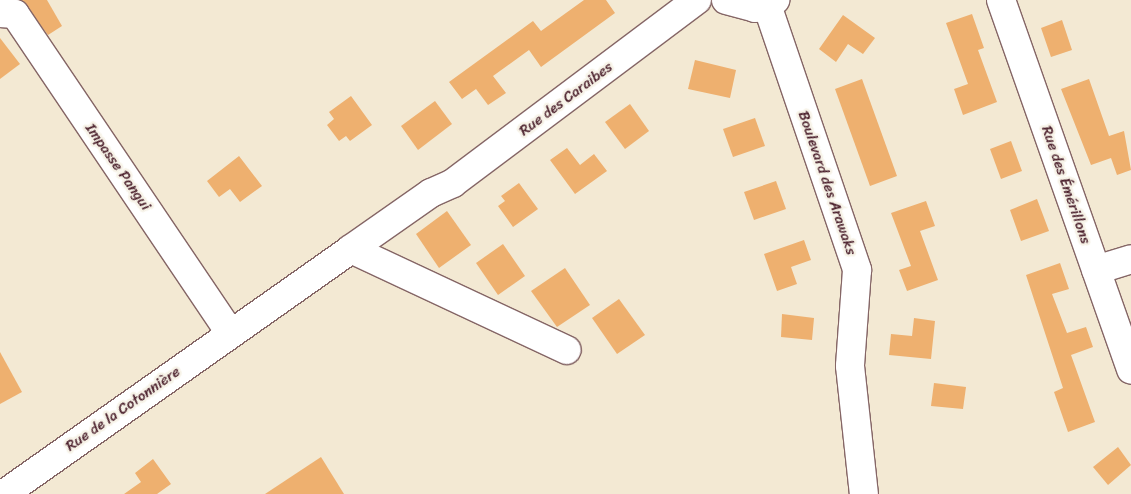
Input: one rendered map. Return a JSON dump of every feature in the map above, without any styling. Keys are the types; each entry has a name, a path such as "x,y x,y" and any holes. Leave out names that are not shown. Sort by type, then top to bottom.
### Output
{"street":[{"name":"Rue des Caraibes","path":"351,249 431,193 453,183 698,0"},
{"path":"726,0 743,7 771,2"},
{"name":"Rue des Émérillons","path":"1000,0 1131,370"},
{"name":"Boulevard des Arawaks","path":"771,2 857,270 850,366 864,494"},
{"name":"Impasse Pangui","path":"0,13 15,14 237,328"},
{"path":"351,249 567,350"},
{"name":"Rue de la Cotonnière","path":"7,493 237,328 351,249"},
{"path":"1096,270 1131,259"}],"building":[{"path":"21,0 47,0 62,26 48,35"},
{"path":"584,0 606,0 615,13 541,67 529,50 493,76 506,93 488,105 476,89 462,99 449,82 533,21 541,31"},
{"path":"972,14 984,48 978,50 997,102 963,115 954,89 968,84 946,23"},
{"path":"843,15 875,38 863,54 848,44 836,62 819,49"},
{"path":"1062,20 1072,50 1051,57 1041,28"},
{"path":"0,38 20,64 0,79"},
{"path":"695,60 736,70 730,98 688,89"},
{"path":"862,79 897,176 870,186 835,89"},
{"path":"1089,79 1109,136 1124,131 1131,170 1117,175 1111,158 1091,165 1061,89"},
{"path":"351,96 372,125 350,141 346,136 339,141 327,125 334,119 329,112"},
{"path":"435,101 452,124 418,150 401,126"},
{"path":"630,104 649,131 625,149 605,122"},
{"path":"755,118 765,146 733,157 723,129"},
{"path":"1011,141 1022,171 1001,179 990,149"},
{"path":"567,148 580,165 594,154 607,171 575,194 550,160"},
{"path":"239,156 262,186 240,202 230,189 219,197 207,181"},
{"path":"776,181 786,209 754,220 744,192"},
{"path":"519,183 538,209 513,227 498,206 505,201 501,196"},
{"path":"1037,199 1049,231 1021,241 1010,210"},
{"path":"926,201 935,226 920,231 938,280 907,291 899,270 911,266 891,213"},
{"path":"447,211 471,245 439,268 416,234"},
{"path":"804,240 811,260 791,267 797,284 777,291 764,254"},
{"path":"503,244 525,276 498,295 476,263"},
{"path":"1060,263 1069,289 1052,294 1067,333 1086,327 1093,347 1071,355 1095,422 1068,432 1054,392 1063,388 1026,275"},
{"path":"565,268 590,305 557,327 531,291"},
{"path":"619,299 645,335 617,354 592,318"},
{"path":"782,314 814,318 812,340 781,337"},
{"path":"914,318 935,321 931,359 889,355 891,334 912,336"},
{"path":"0,352 22,392 0,404"},
{"path":"934,383 966,387 963,409 931,406"},
{"path":"1118,447 1131,465 1108,485 1093,467"},
{"path":"321,457 344,494 265,494"},
{"path":"153,459 171,484 157,494 124,494 141,482 135,473"}]}
